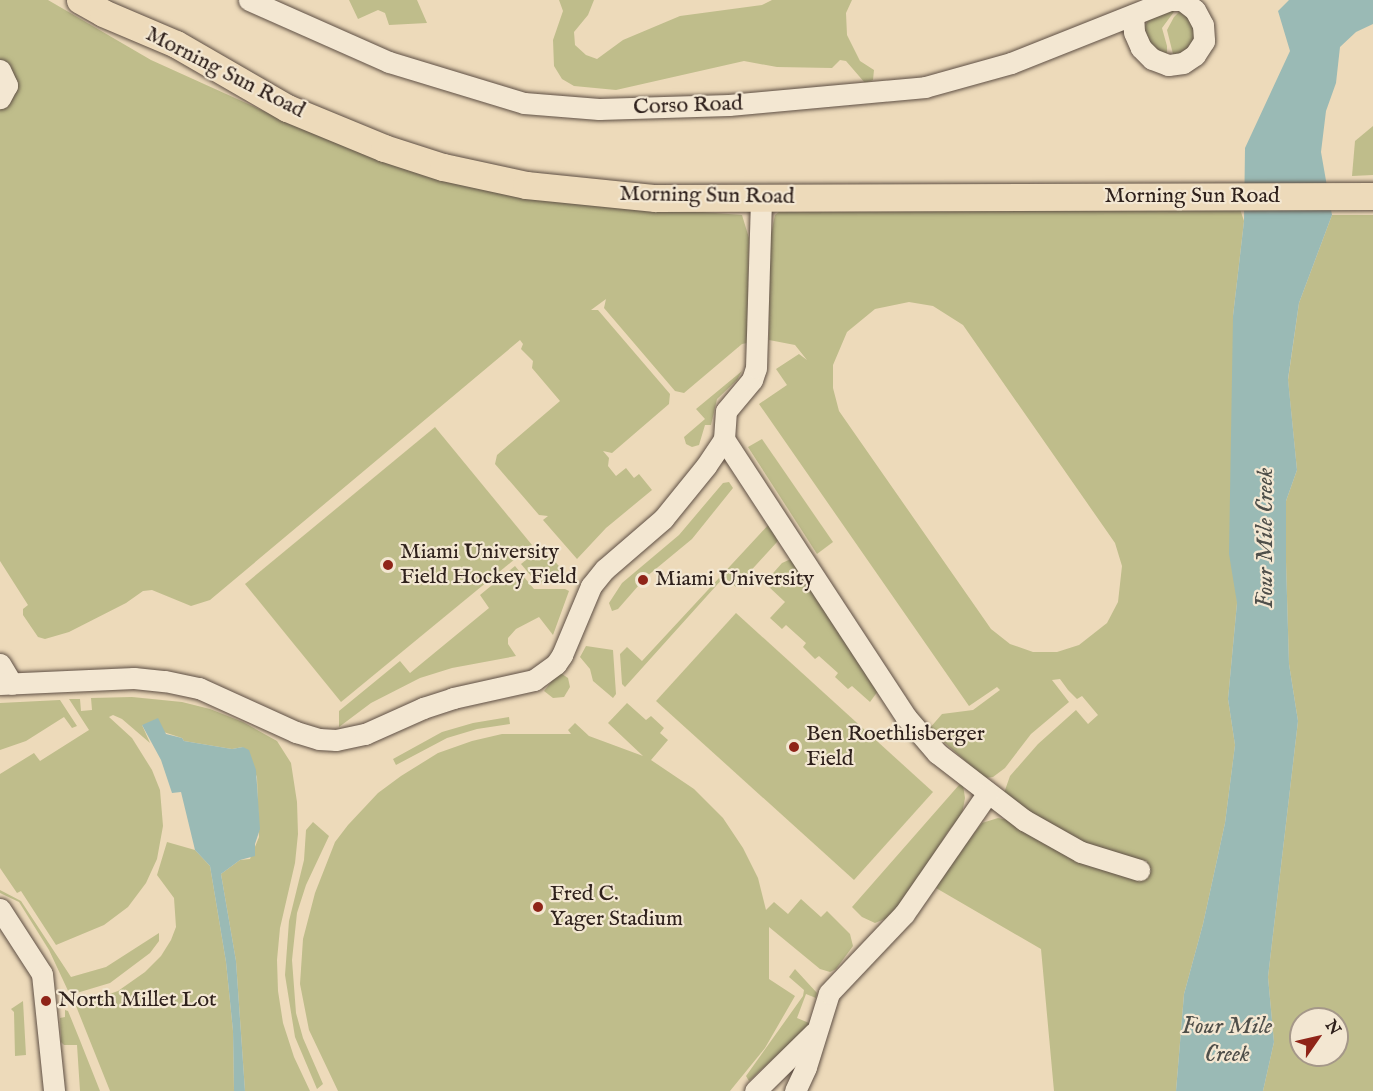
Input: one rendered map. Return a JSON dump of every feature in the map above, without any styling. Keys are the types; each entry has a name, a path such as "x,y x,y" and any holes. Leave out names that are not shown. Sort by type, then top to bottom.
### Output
{"main road":[{"name":"Morning Sun Road","path":"80,0 103,13 176,44 287,108 384,148 443,167 526,185 655,198 1365,196"}],"street":[{"name":"Corso Road","path":"249,0 389,62 524,103 599,109 729,105 925,87 1011,63 1134,15"},
{"path":"0,70 7,85 0,98"},
{"path":"0,664 6,684 134,678 199,688 296,732 319,739 336,740 365,734 423,708 453,698 516,686 542,676 556,664 562,655 591,586 605,569 663,519 683,496 724,439 726,411 752,380 756,368 761,198"},
{"path":"724,439 906,717 938,753 987,794 1024,820 1081,852 1139,870"},
{"path":"795,1091 806,1067 829,993 904,914 987,794"},
{"path":"0,909 42,974 54,1091"},
{"path":"755,1091 816,1031"}],"shaded area":[{"path":"0,0 48,0 151,60 279,118 608,205 742,215 749,238 747,343 742,344 684,393 675,391 604,308 606,299 591,310 598,310 670,394 669,404 612,453 603,451 609,458 608,466 616,476 626,468 634,478 639,474 652,490 606,528 577,559 543,520 548,516 539,515 495,464 497,455 560,401 532,368 533,361 521,349 523,344 520,340 210,600 191,606 152,590 143,591 126,603 69,632 45,639 38,637 23,615 23,609 28,605 0,561"},
{"path":"349,0 417,0 427,23 389,25 385,13 378,10 358,19"},
{"path":"559,0 594,0 588,15 574,32 575,45 586,55 597,59 623,40 680,16 762,5 772,0 852,0 846,13 847,35 860,61 874,70 873,80 865,83 846,61 840,60 832,68 777,67 744,61 616,90 574,86 562,79 554,66 553,40 563,11"},
{"path":"1176,9 1162,28 1167,55 1154,49 1146,36 1145,26 1153,11"},
{"path":"1182,9 1191,16 1196,37 1183,53 1173,54 1167,30 1174,17"},
{"path":"1373,126 1373,175 1352,176 1355,141"},
{"path":"1240,209 1244,221 1233,316 1237,603 1228,699 1235,745 1225,823 1203,924 1184,994 1176,1091 1054,1091 1041,949 936,888 948,866 982,823 998,818 1008,820 1061,847 1143,880 1147,861 1129,860 1058,833 1004,793 1010,776 1038,744 1076,710 1088,724 1098,715 1082,696 1077,699 1060,679 1052,680 1069,702 1031,734 1005,768 993,777 985,778 929,729 942,714 973,710 1000,690 997,687 969,706 759,404 787,385 776,369 799,354 807,360 795,345 769,340 770,239 775,215 779,212","holes":["909,302 933,306 963,325 1115,543 1122,566 1118,602 1107,623 1079,645 1057,652 1033,652 1010,644 991,629 839,411 833,388 833,365 847,332 875,309"]},
{"path":"1332,215 1373,215 1373,1091 1263,1091 1274,1042 1268,977 1298,721 1289,664 1286,562 1286,501 1297,470 1288,380 1299,303"},
{"path":"742,371 737,380 717,399 711,425 705,425 699,445 692,447 686,444 684,437 705,419 696,409"},
{"name":"Miami University Field Hockey Field","path":"435,427 532,545 341,702 245,584"},
{"path":"762,439 833,542 817,554 748,447"},
{"path":"729,482 733,488 692,539 646,577 618,609 612,611 609,603 622,583 679,535 723,483"},
{"path":"771,522 779,538 777,542 736,587 724,577 625,687 622,684 620,654 627,647 642,661"},
{"path":"542,547 566,574 558,584 537,583 521,564"},
{"path":"791,559 878,691 870,702 852,686 848,689 835,677 838,673 819,656 815,659 803,647 806,643 786,625 782,629 770,618 785,602 768,586 767,580 782,563"},
{"path":"515,566 534,589 569,591 553,635 539,617 516,629 508,638 508,644 516,656 452,668 420,678 371,703 339,727 339,711 400,661 410,673 489,608 480,595"},
{"name":"Ben Roethlisberger Field","path":"736,613 933,792 854,880 656,701"},
{"path":"586,646 613,650 616,694 613,698 593,681 590,669 580,657"},
{"path":"559,672 568,678 570,687 564,697 553,698 544,691"},
{"path":"132,697 182,702 210,709 243,722 277,741 291,763 297,802 298,834 295,863 280,928 277,960 278,991 283,1023 294,1057 310,1091 245,1091 236,961 221,874 240,860 250,859 259,837 257,777 243,747 232,749 184,741 182,738 142,725 150,743 122,719 113,715 109,717 132,738 152,770 160,790 163,826 157,859 146,883 128,907 104,925 56,945 21,891 17,893 0,868 0,774 34,753 40,761 89,730 69,699 80,699 81,711 92,710 91,698"},
{"path":"60,700 77,726 72,728 64,717 26,741 0,750 0,703"},
{"name":"Fred C. Yager Stadium","path":"627,703 646,720 651,716 664,728 660,733 668,740 651,760 694,789 723,818 743,848 758,878 766,910 774,902 788,914 801,899 821,917 827,911 850,934 853,946 836,969 830,972 820,969 769,927 769,979 795,996 765,1048 730,1091 338,1091 309,1030 300,984 303,939 315,893 335,842 378,793 401,776 438,753 472,741 502,734 571,734 568,730 575,723 589,736 643,756 608,723"},
{"path":"509,717 510,724 477,729 447,738 396,765 393,759 442,732 473,723"},
{"path":"959,785 963,785 965,798 962,814 947,833 910,894 892,916 875,923 862,917 852,907"},
{"path":"313,822 329,836 306,885 297,913 292,960 296,1013 303,1038 323,1084 317,1089 295,1037 285,975 289,921 304,860 306,830"},
{"path":"167,842 195,850 210,866 226,962 233,1031 234,1091 110,1091 76,1006 118,991 145,972 161,956 171,940 176,927 174,898 157,875"},
{"path":"0,890 21,901 71,977 106,967 159,933 159,941 150,953 110,983 70,995 49,950 19,902 0,893"},
{"path":"795,969 817,993 816,998 806,994 797,1018 809,1023 808,1026 749,1081 746,1076 803,996 804,990 789,977"},
{"path":"23,1001 26,1055 15,1056 14,1012 11,1009"},
{"path":"65,1010 68,1011 100,1091 80,1091 77,1045 64,1045 61,1042 60,1018 65,1017"}],"water":[{"name":"Four Mile Creek","path":"1289,0 1373,0 1373,24 1356,32 1340,47 1336,83 1326,111 1321,152 1332,215 1299,303 1288,379 1297,470 1286,501 1286,562 1289,664 1298,721 1268,977 1274,1042 1263,1091 1176,1091 1184,994 1203,924 1225,823 1235,745 1228,699 1237,603 1229,554 1233,316 1244,221 1245,148 1290,51 1278,11"},
{"path":"158,718 166,734 182,738 184,741 232,749 243,747 249,750 256,770 260,829 255,844 255,856 240,860 221,874 236,961 245,1091 234,1091 233,1031 226,962 210,866 195,850 181,792 172,793 161,760 142,725"}],"place":[{"name":"Miami University Field Hockey Field","path":"388,565"},
{"name":"Miami University","path":"643,580"},
{"name":"Ben Roethlisberger Field","path":"794,747"},
{"name":"Fred C. Yager Stadium","path":"538,907"},
{"name":"North Millet Lot","path":"46,1001"}]}
